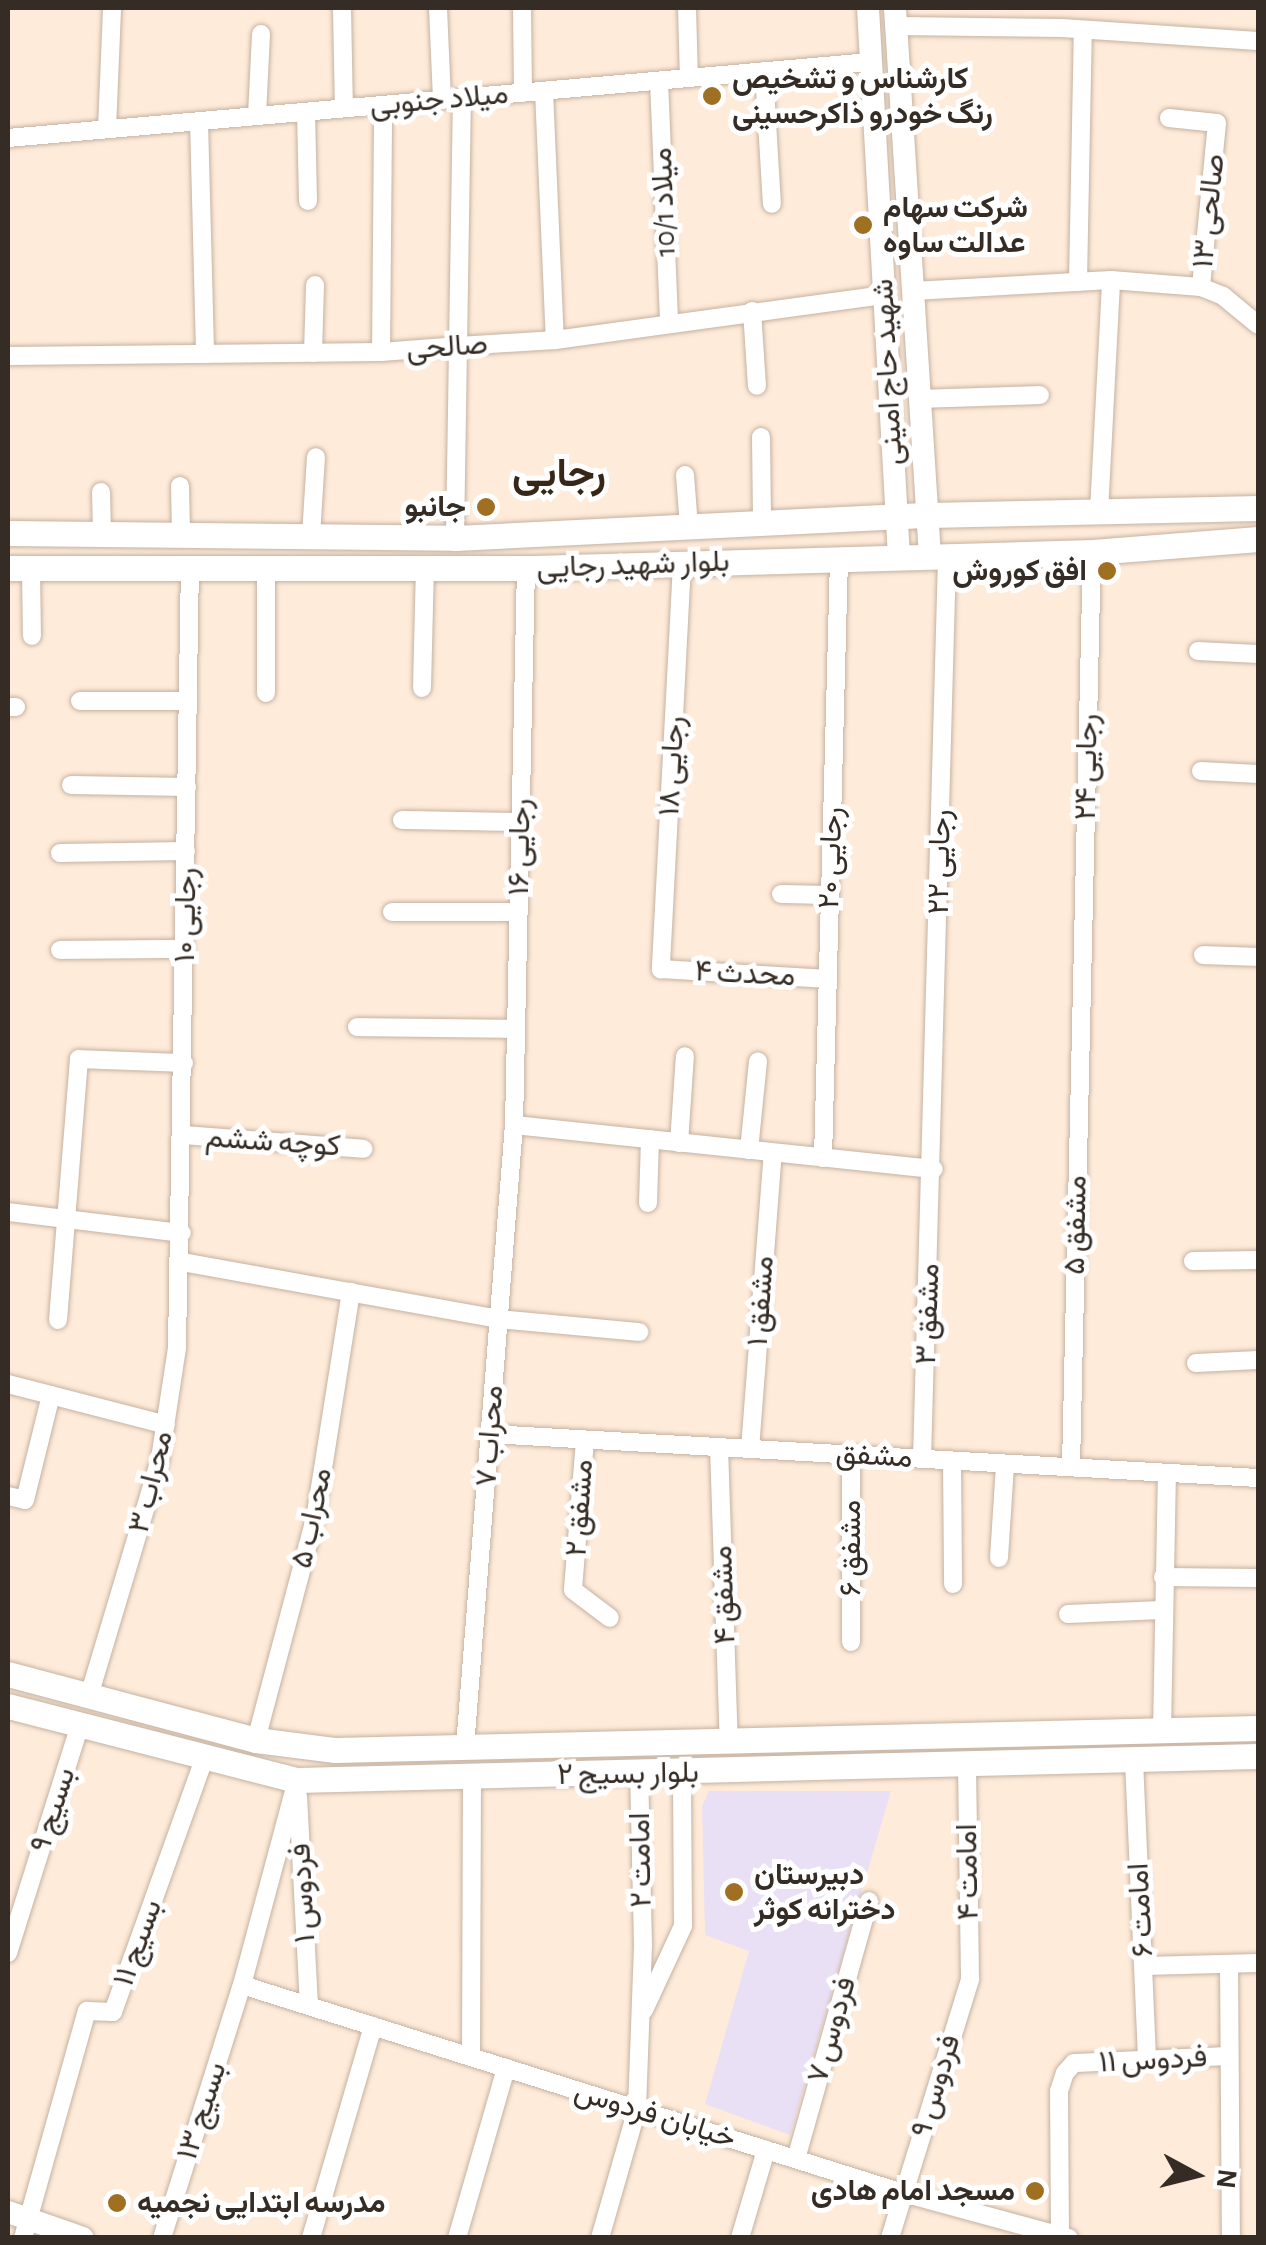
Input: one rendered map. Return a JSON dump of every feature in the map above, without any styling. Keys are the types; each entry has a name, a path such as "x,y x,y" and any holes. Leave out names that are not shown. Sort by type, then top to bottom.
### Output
{"main road":[{"name":"بلوار شهید رجایی","path":"8,533 455,538 928,515 1258,508"},
{"name":"بلوار شهید رجایی","path":"19,568 526,568 1092,552 1258,539"},
{"name":"بلوار بسیج ۲","path":"8,1674 256,1740 300,1748 1258,1728"},
{"name":"بلوار بسیج ۲","path":"8,1706 297,1780 682,1774 1258,1756"},
{"path":"297,1780 300,1748"}],"street":[{"path":"342,8 344,108"},
{"path":"438,8 442,100"},
{"path":"522,8 523,92"},
{"path":"688,8 688,78"},
{"name":"شهید حاج امینی","path":"868,8 899,557"},
{"path":"1062,28 1063,8"},
{"path":"107,129 112,12"},
{"path":"896,16 1258,41"},
{"name":"شهید حاج امینی","path":"896,16 928,515 938,556"},
{"path":"1078,282 1082,30"},
{"path":"257,116 261,34"},
{"name":"میلاد جنوبی","path":"8,138 870,62"},
{"path":"764,72 772,204"},
{"name":"میلاد 10/1","path":"659,81 669,322"},
{"path":"544,91 555,340"},
{"path":"455,538 462,98"},
{"path":"381,352 383,105"},
{"path":"306,112 308,201"},
{"name":"صالحی ۱۳","path":"1170,118 1217,123 1201,287"},
{"path":"199,121 205,354"},
{"path":"914,291 1112,280 1201,287 1222,296 1258,325"},
{"path":"1100,512 1112,280"},
{"path":"313,353 314,285"},
{"name":"صالحی","path":"8,356 381,352 555,340 883,295"},
{"path":"752,310 757,386"},
{"path":"8,356 8,371"},
{"path":"920,399 1040,395"},
{"path":"761,437 762,523"},
{"path":"311,536 316,457"},
{"path":"894,464 909,472 924,462"},
{"path":"686,475 690,527"},
{"path":"180,486 181,535"},
{"path":"101,492 102,534"},
{"name":"رجایی ۲۴","path":"1082,983 1092,552"},
{"name":"رجایی ۲۲","path":"934,1169 938,556"},
{"name":"رجایی ۲۰","path":"823,1158 839,559"},
{"name":"رجایی ۱۸","path":"662,969 682,564"},
{"path":"19,568 32,636"},
{"name":"رجایی ۱۰","path":"182,1262 190,568"},
{"path":"266,568 266,693"},
{"path":"422,688 424,568"},
{"name":"رجایی ۱۶","path":"514,1125 526,568"},
{"path":"1198,651 1258,654"},
{"path":"80,701 188,700"},
{"path":"1201,771 1258,774"},
{"path":"70,785 187,788"},
{"path":"402,820 520,822"},
{"path":"60,852 186,851"},
{"path":"782,894 830,895"},
{"path":"392,912 519,912"},
{"path":"60,950 185,949"},
{"path":"1203,955 1258,956"},
{"name":"محدث ۴","path":"662,969 828,978"},
{"name":"مشفق ۵","path":"1071,1467 1082,983"},
{"path":"356,1027 516,1029"},
{"path":"680,1142 684,1056"},
{"path":"58,1320 79,1059 184,1063"},
{"path":"749,1150 758,1061"},
{"path":"514,1125 934,1169"},
{"name":"محراب ۷","path":"465,1747 514,1125"},
{"name":"کوچه ششم","path":"183,1135 362,1149"},
{"path":"648,1203 650,1140"},
{"name":"مشفق ۱","path":"750,1449 773,1152"},
{"name":"مشفق ۳","path":"922,1459 934,1169"},
{"path":"8,1212 182,1233"},
{"path":"1193,1261 1258,1260"},
{"path":"182,1262 499,1319 639,1332"},
{"name":"محراب ۳","path":"89,1696 160,1460 182,1262"},
{"name":"محراب ۵","path":"256,1740 315,1520 351,1292"},
{"path":"1196,1364 1258,1360"},
{"path":"8,1384 166,1426"},
{"path":"8,1496 25,1500 52,1396"},
{"name":"مشفق","path":"490,1434 1258,1478"},
{"name":"مشفق ۲","path":"585,1440 574,1590 610,1618"},
{"name":"مشفق ۴","path":"718,1447 728,1742"},
{"name":"مشفق ۶","path":"851,1455 851,1642"},
{"path":"952,1461 954,1584"},
{"path":"999,1558 1005,1464"},
{"path":"1162,1731 1161,1610 1167,1473"},
{"path":"1163,1577 1258,1578"},
{"path":"1068,1614 1161,1610"},
{"name":"۹ بسیج","path":"8,1952 80,1725"},
{"path":"1089,1732 1090,1761"},
{"name":"۱۱ بسیج","path":"20,2223 88,2012 113,2012 204,1759"},
{"name":"امامت ۶","path":"1134,1760 1148,2061"},
{"name":"امامت ۴","path":"966,1765 970,1979"},
{"path":"640,2019 683,1926 682,1774"},
{"name":"امامت ۲","path":"600,2238 637,2109 643,1946 639,1775"},
{"path":"471,2057 472,1778"},
{"name":"۱۳ بسیج","path":"162,2238 242,1985 297,1780"},
{"name":"فردوس ۱","path":"297,1780 309,2006"},
{"name":"فردوس ۷","path":"796,2159 869,1900"},
{"path":"1144,1966 1258,1963"},
{"path":"1229,1964 1231,2238"},
{"name":"فردوس ۹","path":"890,2238 970,1979"},
{"name":"خیابان فردوس","path":"242,1985 903,2194 1053,2235"},
{"path":"311,2238 373,2026"},
{"name":"فردوس ۱۱","path":"1053,2235 1059,2091 1064,2073 1074,2063 1228,2056"},
{"path":"457,2238 506,2068"},
{"path":"740,2238 766,2150"},
{"path":"20,2223 83,2238"}],"shaded area":[{"path":"709,1791 891,1791 790,2135 705,2104 749,1951 705,1935 702,1806"}],"place":[{"name":"کارشناس و تشخیص رنگ خودرو ذاکرحسینی","path":"712,96"},
{"name":"شرکت سهام عدالت ساوه","path":"863,225"},
{"name":"جانبو","path":"486,507"},
{"name":"افق کوروش","path":"1107,571"},
{"name":"دبیرستان دخترانه کوثر","path":"734,1892"},
{"name":"مسجد امام هادی","path":"1035,2191"},
{"name":"مدرسه ابتدایی نجمیه","path":"117,2203"}],"district":[{"name":"رجایی","path":"559,474"}]}
